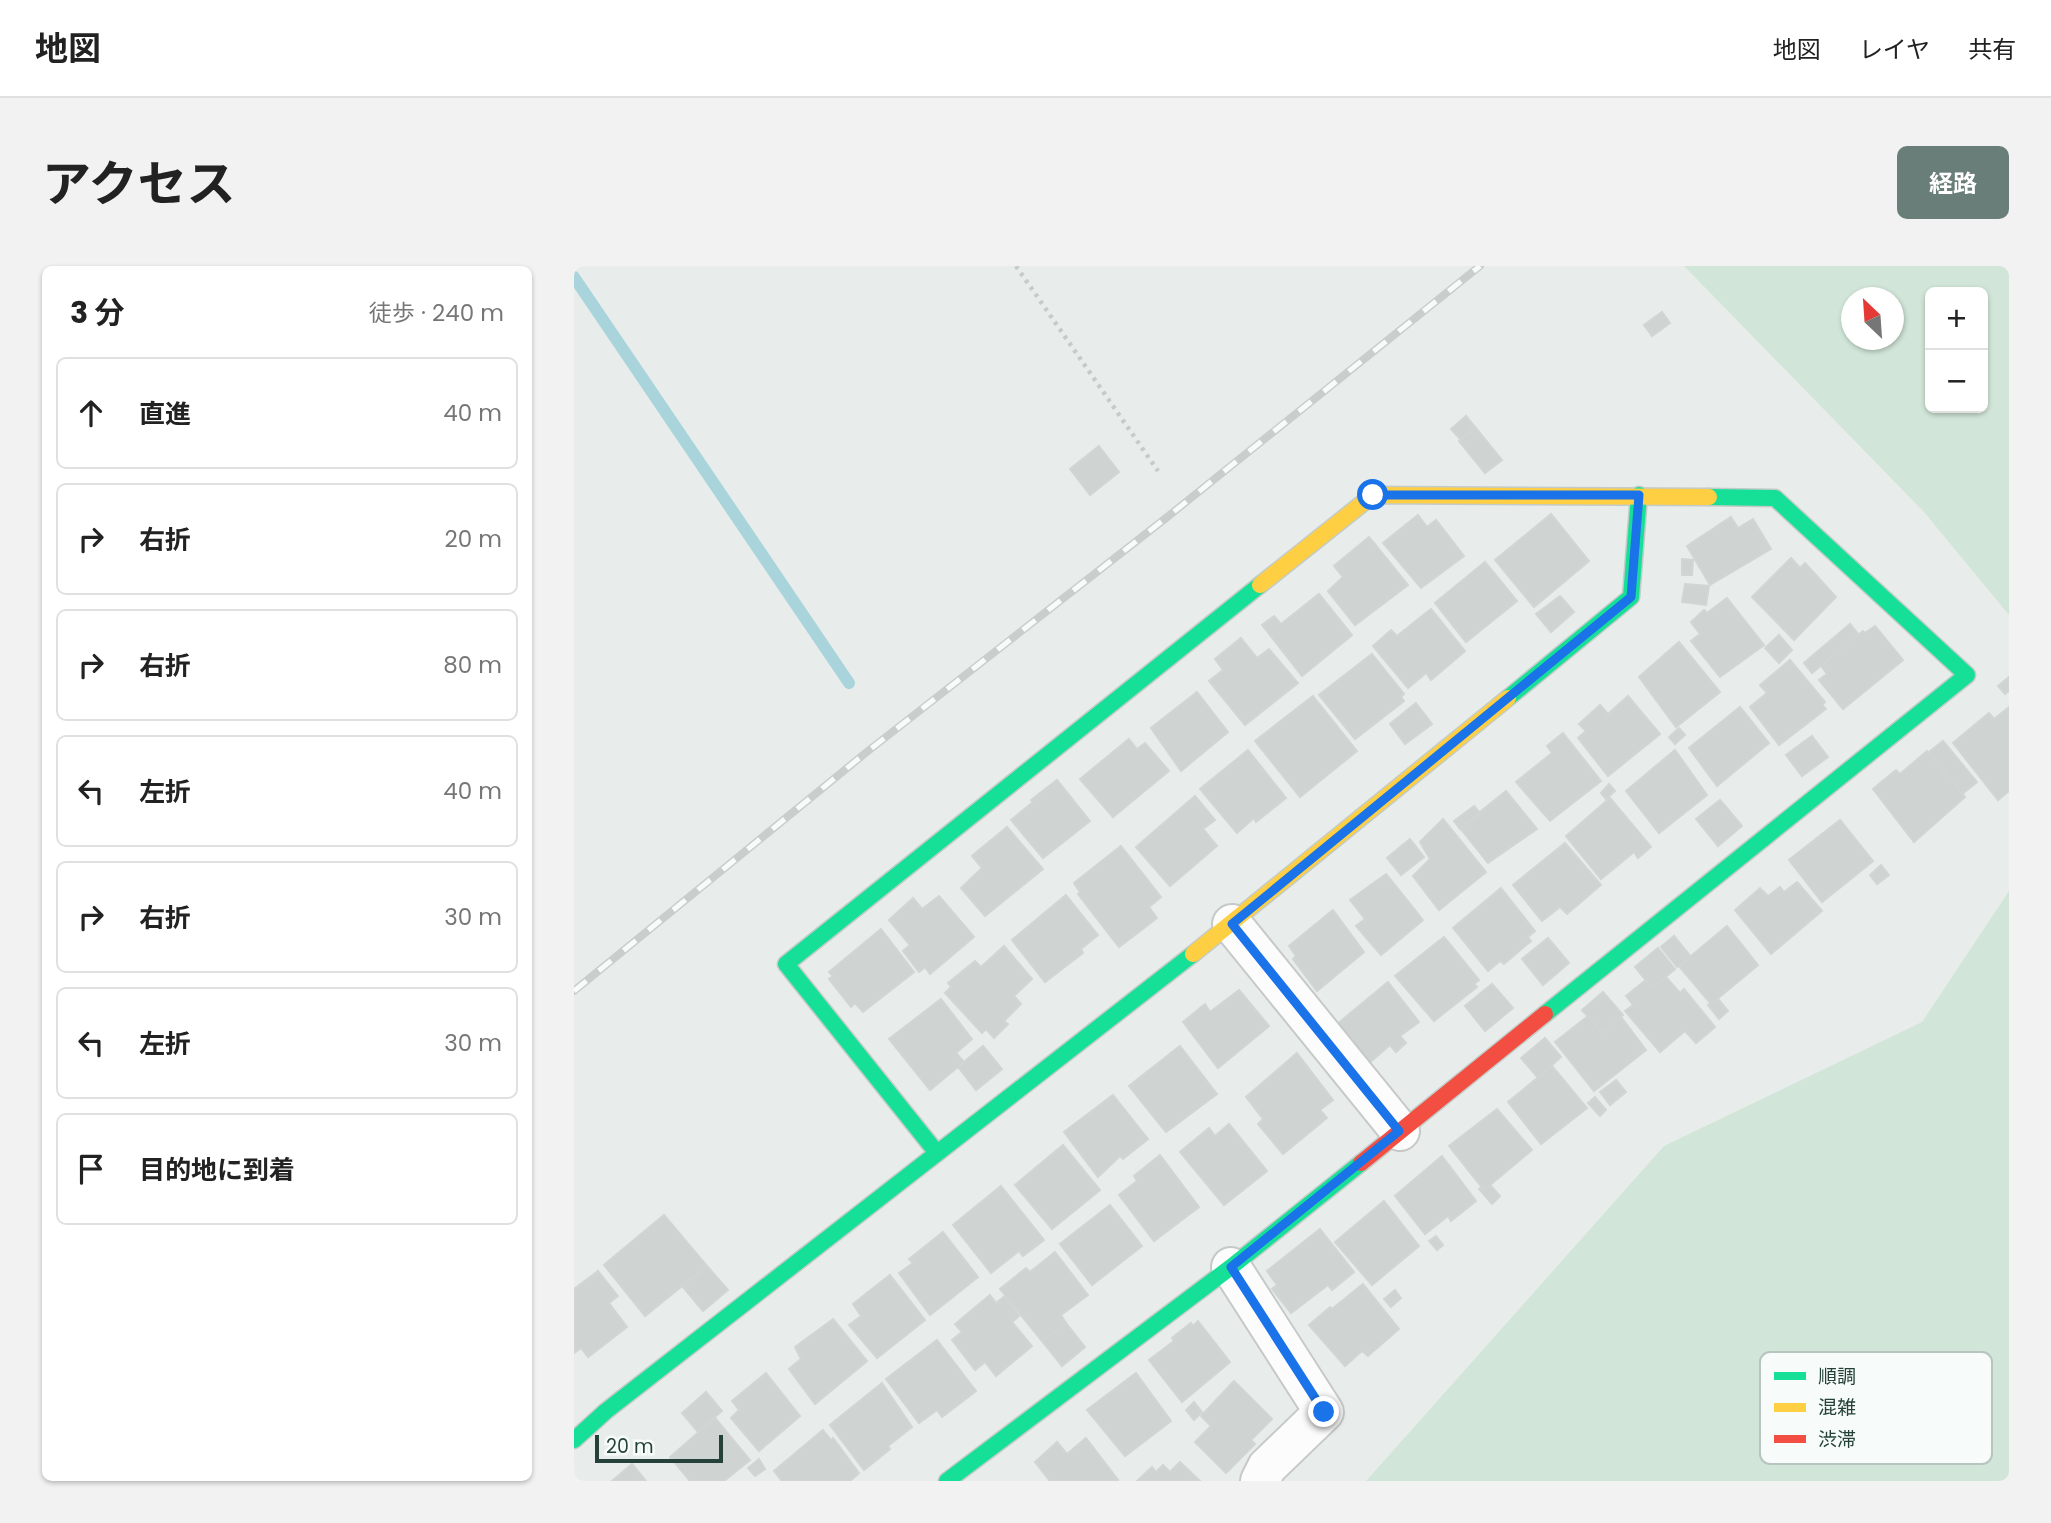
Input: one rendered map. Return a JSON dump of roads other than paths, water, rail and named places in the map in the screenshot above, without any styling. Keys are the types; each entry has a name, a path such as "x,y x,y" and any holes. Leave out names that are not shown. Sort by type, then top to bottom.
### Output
{"street":[{"path":"937,1153 786,964 1373,495 1775,498 1966,675 1231,1267 947,1481"},
{"path":"574,1440 606,1411 1232,924 1631,597 1639,495"},
{"path":"1232,924 1399,1131"},
{"path":"1231,1267 1324,1412 1267,1466 1260,1481"}],"waterway":[{"path":"574,277 849,683"}],"railway":[{"path":"574,991 868,751 1166,518 1480,266"}]}
